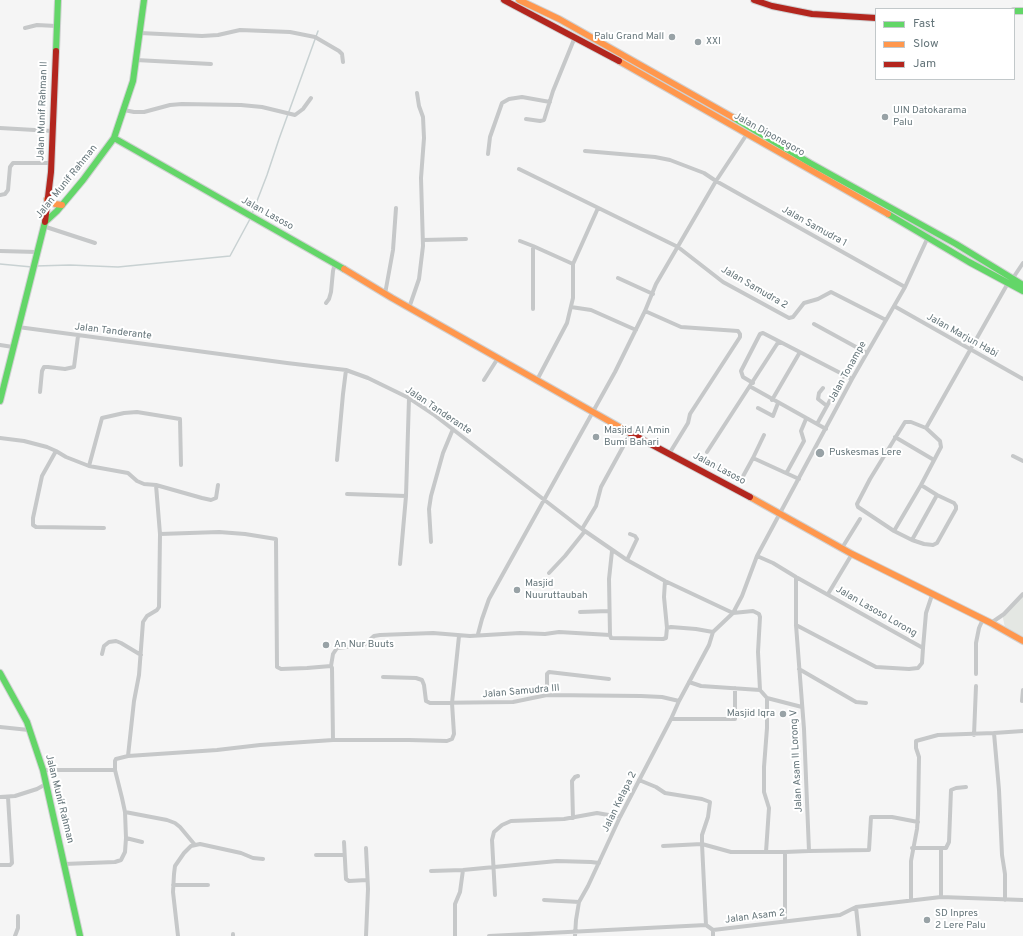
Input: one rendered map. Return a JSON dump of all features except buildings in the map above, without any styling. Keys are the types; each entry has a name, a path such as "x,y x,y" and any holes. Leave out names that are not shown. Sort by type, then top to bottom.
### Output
{"main road":[{"name":"Jalan Munif Rahman II","path":"44,224 51,163 58,0"},
{"name":"Jalan Munif Rahman","path":"0,401 44,224 83,180 114,138 133,81 144,0"},
{"name":"Jalan Diponegoro","path":"504,0 576,37 953,252 1011,281 1023,285"},
{"name":"Jalan Diponegoro","path":"519,0 559,19 696,96 810,163 956,244 1011,281 1023,291"},
{"path":"754,0 772,6 812,14 875,18"},
{"name":"Jalan Lasoso","path":"114,138 255,219 336,263 385,295 594,412 630,434 780,513 852,554 991,623 1023,641"},
{"path":"47,199 55,204 62,205"},
{"path":"953,252 956,244"},
{"name":"Jalan Munif Rahman","path":"0,673 29,730 43,770 80,936"}],"street":[{"path":"25,28 37,25 56,26"},
{"path":"140,33 202,36 251,30 290,32 316,38 339,51 342,54 343,62"},
{"path":"526,119 540,121 544,120 576,37"},
{"path":"136,60 211,64"},
{"path":"409,308 419,279 423,240 421,178 424,138 423,117 419,106 417,93"},
{"path":"488,154 490,137 502,103 509,99 522,97 550,102"},
{"path":"124,110 144,112 182,104 229,105 262,107 289,115 295,115 303,109 311,98"},
{"path":"0,128 52,131"},
{"path":"478,634 489,599 594,412 645,312 656,284 716,181 746,134"},
{"name":"Jalan Samudra 1","path":"585,151 655,157 670,160 704,173 905,287"},
{"path":"0,195 5,194 8,190 10,167 13,163 51,163"},
{"name":"Jalan Samudra 2","path":"519,168 678,247 724,282 789,318 793,317 804,303 818,299 831,292 886,320"},
{"path":"385,295 393,250 396,208"},
{"path":"537,380 568,323 571,307 573,264 598,208"},
{"path":"44,224 96,243"},
{"name":"Jalan Tonampe","path":"757,556 852,379 905,287 928,237"},
{"path":"423,240 466,239"},
{"path":"520,241 573,264"},
{"path":"533,246 533,309"},
{"path":"0,251 37,252"},
{"path":"326,303 331,292 333,271 336,263"},
{"path":"926,428 970,349 1023,263"},
{"path":"618,278 653,294"},
{"name":"Jalan Marjun Habi","path":"894,306 1023,379"},
{"path":"571,307 591,310 636,330"},
{"path":"645,312 679,326 738,331 740,334 740,337 690,414 688,423 669,454"},
{"path":"814,324 867,353"},
{"name":"Jalan Tanderante","path":"18,327 287,364 346,370 368,378 408,398 452,429 612,551 665,581 733,613"},
{"path":"826,429 778,404 743,377 741,371 760,334 764,333 852,379"},
{"path":"40,392 42,371 44,367 65,369 74,367 78,336"},
{"path":"707,452 752,385 777,344 780,342"},
{"path":"0,345 13,347"},
{"path":"772,400 800,352"},
{"path":"484,380 498,358"},
{"path":"337,460 346,370"},
{"path":"817,424 844,375"},
{"path":"823,388 819,393 818,399 827,406"},
{"path":"400,564 406,496 408,398"},
{"path":"758,408 773,416 778,404"},
{"path":"89,466 102,418 124,413 137,412 180,419 181,465"},
{"path":"787,472 804,442 801,431 806,419"},
{"path":"894,531 921,485 942,443 926,428 911,422 905,422 862,492 857,504 858,507 894,531 929,546 938,543 956,509 954,503 921,485"},
{"path":"431,542 429,509 431,496 452,429"},
{"path":"549,573 565,556 583,530 596,506 601,487 630,434"},
{"path":"709,463 741,480 764,435"},
{"path":"895,437 934,460"},
{"path":"0,438 37,444 56,451 66,458 89,466 128,473 137,481 144,484 156,485 211,500 216,498 218,485"},
{"path":"56,451 42,476 33,518 33,525 36,527 104,528"},
{"path":"1013,456 1023,461"},
{"path":"753,458 787,472 799,479"},
{"path":"128,756 141,655 142,630 145,618 159,607 160,534 156,485"},
{"path":"347,494 406,496"},
{"path":"912,540 937,495"},
{"path":"842,548 860,519"},
{"path":"160,534 219,532 245,534 276,540 278,667 281,669 331,666"},
{"path":"627,560 637,539 636,536 630,534"},
{"path":"610,635 609,579 612,551"},
{"path":"828,594 852,554"},
{"name":"Jalan Lasoso Lorong","path":"757,556 774,563 796,577 923,648 926,613 932,594"},
{"name":"Jalan Kelapa 2","path":"575,934 579,902 620,817 709,645 713,632 733,613 742,596 757,556"},
{"name":"Jalan Asam II Lorong V","path":"796,577 796,625 807,772 809,851"},
{"path":"333,740 333,679 331,666 333,654 337,648 364,645 376,635 433,634 459,636 478,634 545,634 559,632 610,635 613,638 666,638 667,628 664,597 665,581"},
{"path":"991,623 1004,614 1023,594"},
{"path":"580,612 609,611"},
{"path":"733,613 753,611 759,614 758,652 760,690"},
{"path":"976,674 976,643 979,628 983,619"},
{"path":"796,625 876,667 909,669 918,668 922,663 923,648"},
{"path":"667,628 678,627 713,632"},
{"path":"64,864 115,862 121,860 125,852 125,812 115,770 116,758 333,740 447,741 452,739 454,734 452,704 459,636"},
{"path":"102,654 104,646 108,642 116,642 121,643 141,655"},
{"path":"799,669 856,702 866,703"},
{"path":"547,695 547,674 549,672 609,679"},
{"name":"Jalan Samudra III","path":"383,677 418,678 423,682 426,701 430,703 452,704 513,702 547,695 641,696 662,697 679,701"},
{"path":"689,682 701,686 760,690 768,698 802,708"},
{"path":"974,735 976,686"},
{"path":"671,719 735,719 735,688"},
{"path":"1022,701 1023,690"},
{"path":"766,852 769,808 764,792 764,767 766,754 768,698"},
{"path":"0,727 29,730"},
{"path":"912,900 910,879 912,848 918,822 919,757 916,748 916,741 938,735 974,735 1023,731"},
{"path":"994,733 1000,790 1005,900"},
{"path":"43,770 115,770"},
{"path":"573,818 572,781 574,777 578,776"},
{"path":"489,936 575,934 706,925 702,835 708,816 710,802 707,800 665,793 656,787 639,780"},
{"path":"0,797 8,797 46,784"},
{"path":"912,848 946,848 949,842 951,790 966,787"},
{"path":"0,865 12,864 8,797"},
{"path":"125,812 175,823 195,845"},
{"path":"495,895 492,836 502,825 511,821 573,818 597,813 620,817"},
{"path":"663,846 702,844 732,852 868,851 870,849 870,817 892,818 918,822"},
{"path":"126,838 142,842"},
{"path":"344,842 347,881 367,880"},
{"path":"178,936 173,885 174,874 176,866 184,853 191,846 209,845 241,853 253,858 263,859"},
{"path":"366,848 368,912 366,936"},
{"path":"940,848 941,897"},
{"path":"785,852 785,921"},
{"path":"316,855 344,855"},
{"path":"431,871 463,870 556,861 599,863"},
{"path":"455,936 455,904 460,892 463,870"},
{"path":"173,885 208,885"},
{"name":"Jalan Asam 2","path":"706,925 713,930 840,915 856,907 941,897 1023,900"},
{"path":"544,900 579,902"},
{"path":"856,907 859,936"},
{"path":"15,936 18,928 18,916"},
{"path":"713,930 713,936"}],"shaded area":[{"path":"1023,596 1023,637 1005,628 1003,616"}],"waterway":[{"path":"252,214 318,31"},
{"path":"36,266 70,265 118,267 230,256 250,219"},
{"path":"0,264 32,267"}],"traffic: fast":[{"path":"56,51 58,0"},
{"path":"0,401 45,222 57,211 83,180 114,138 133,81 144,0"},
{"path":"1015,11 1023,11"},
{"path":"734,118 810,163 956,244 1023,285"},
{"path":"114,138 344,269"},
{"path":"888,214 969,262 1023,291"},
{"path":"0,673 27,722 43,770 80,936"}],"traffic: slow":[{"path":"519,0 559,19 734,118"},
{"path":"619,61 888,214"},
{"path":"47,199 55,204 62,205"},
{"path":"344,269 392,298 630,433"},
{"path":"750,497 852,554 991,623 1023,641"}],"traffic: jam":[{"path":"504,0 619,61"},
{"path":"754,0 772,6 812,14 875,18"},
{"path":"45,222 51,172 56,51"},
{"path":"630,433 750,497"}],"place":[{"name":"Palu Grand Mall","path":"672,37"},
{"name":"XXI","path":"698,42"},
{"name":"UIN Datokarama Palu","path":"885,117"},
{"name":"Masjid Al Amin Bumi Bahari","path":"596,437"},
{"name":"Puskesmas Lere","path":"820,453"},
{"name":"Masjid Nuuruttaubah","path":"517,590"},
{"name":"An Nur Buuts","path":"326,645"},
{"name":"Masjid Iqra","path":"783,714"},
{"name":"SD Inpres 2 Lere Palu","path":"927,920"}]}
